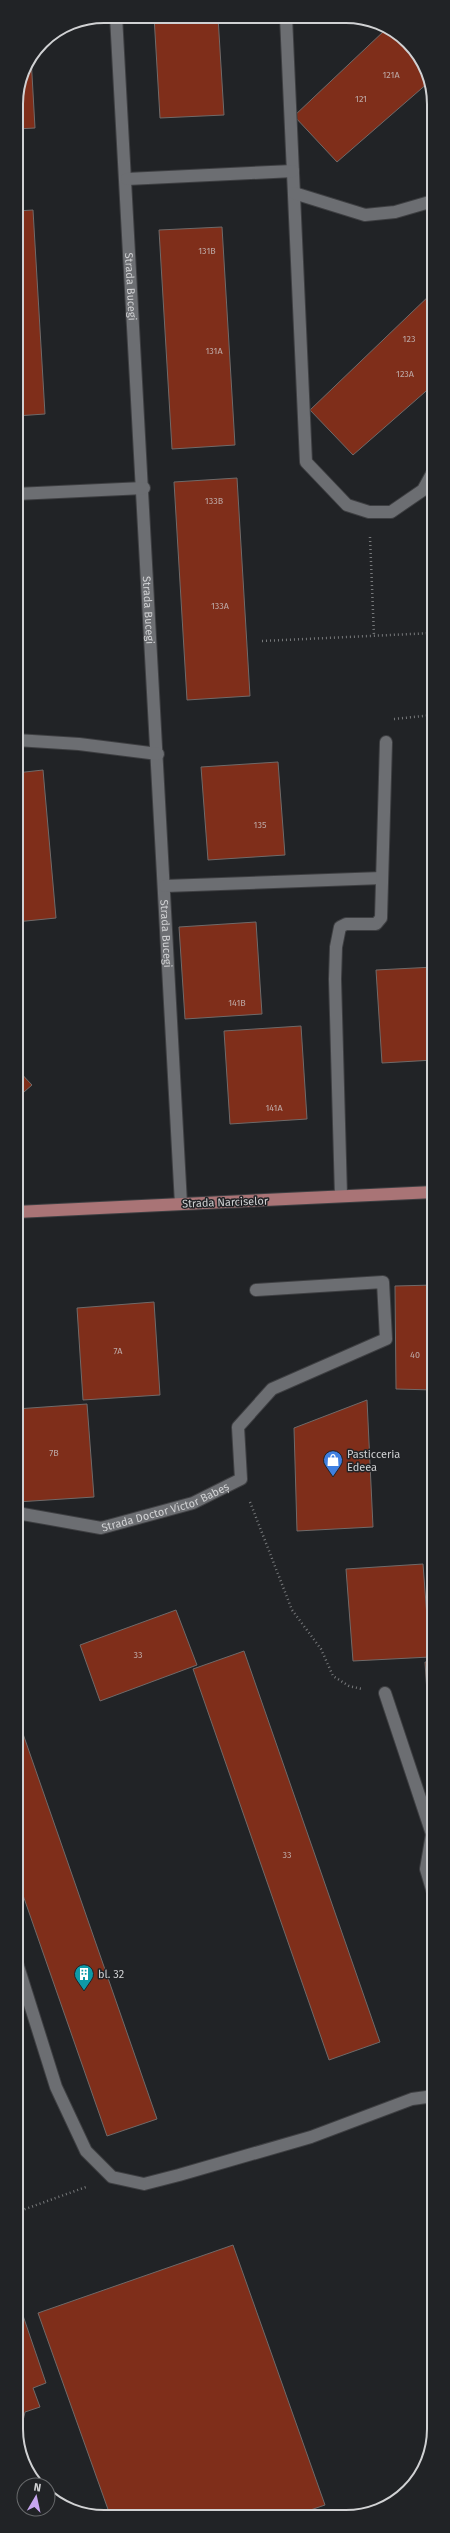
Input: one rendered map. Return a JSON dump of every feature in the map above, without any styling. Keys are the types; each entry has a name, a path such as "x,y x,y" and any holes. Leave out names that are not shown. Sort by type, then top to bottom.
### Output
{"main road":[{"name":"Strada Narciselor","path":"23,1212 427,1192"}],"street":[{"name":"Strada Bucegi","path":"116,23 127,178 144,488 181,1204"},
{"path":"286,23 306,462 346,505 369,512 391,512 423,490 427,483"},
{"path":"127,178 292,171"},
{"path":"294,193 365,214 395,212 427,203"},
{"path":"23,494 144,488"},
{"path":"23,740 79,744 158,754"},
{"path":"341,1196 335,979 338,935 340,927 346,924 376,924 381,918 386,742"},
{"path":"165,886 382,878"},
{"path":"241,1479 238,1427 272,1389 386,1339 383,1282 256,1290"},
{"name":"Strada Doctor Victor Babeș","path":"23,1514 101,1528 193,1503 241,1479"},
{"path":"385,1693 427,1816"},
{"path":"23,1982 56,2087 86,2151 112,2177 144,2184 172,2177 311,2137 412,2099 427,2097"}],"path":[{"path":"369,512 374,636"},
{"path":"262,641 427,633"},
{"path":"241,1479 292,1610 321,1649 333,1676 349,1686 385,1693"},
{"path":"23,2210 112,2177"}],"building":[{"path":"154,23 218,23 224,115 160,118"},
{"path":"383,32 395,40 410,55 419,68 424,83 425,86 337,162 294,116"},
{"path":"32,67 35,128 23,129 23,99 26,83"},
{"path":"33,210 45,414 23,416 23,211"},
{"path":"222,227 235,445 172,449 159,230"},
{"path":"427,298 427,390 353,455 310,410"},
{"path":"237,478 250,696 187,700 174,482"},
{"path":"278,762 285,855 208,860 201,767"},
{"path":"43,770 56,918 23,921 23,772"},
{"path":"256,922 262,1014 185,1019 179,927"},
{"path":"427,967 427,1060 382,1063 376,970"},
{"path":"301,1026 307,1119 230,1124 224,1031"},
{"path":"23,1075 32,1085 23,1093"},
{"path":"427,1285 427,1390 396,1389 395,1286"},
{"path":"154,1302 160,1395 83,1400 77,1308"},
{"name":"Pasticceria Edeea","path":"367,1400 373,1527 297,1531 294,1428"},
{"path":"87,1404 94,1497 23,1502 23,1409"},
{"path":"423,1564 427,1617 427,1657 353,1661 346,1569"},
{"path":"176,1610 197,1665 100,1701 80,1645"},
{"path":"244,1651 380,2042 329,2060 193,1669"},
{"path":"425,1662 427,1662 427,1693"},
{"name":"bl. 32","path":"23,1734 157,2119 107,2136 23,1895"},
{"path":"233,2245 325,2505 310,2510 108,2510 38,2313"},
{"path":"23,2316 46,2383 33,2388 40,2407 25,2412 23,2421"}],"place":[{"name":"Pasticceria Edeea","path":"333,1477"},
{"name":"bl. 32","path":"84,1991"}]}
